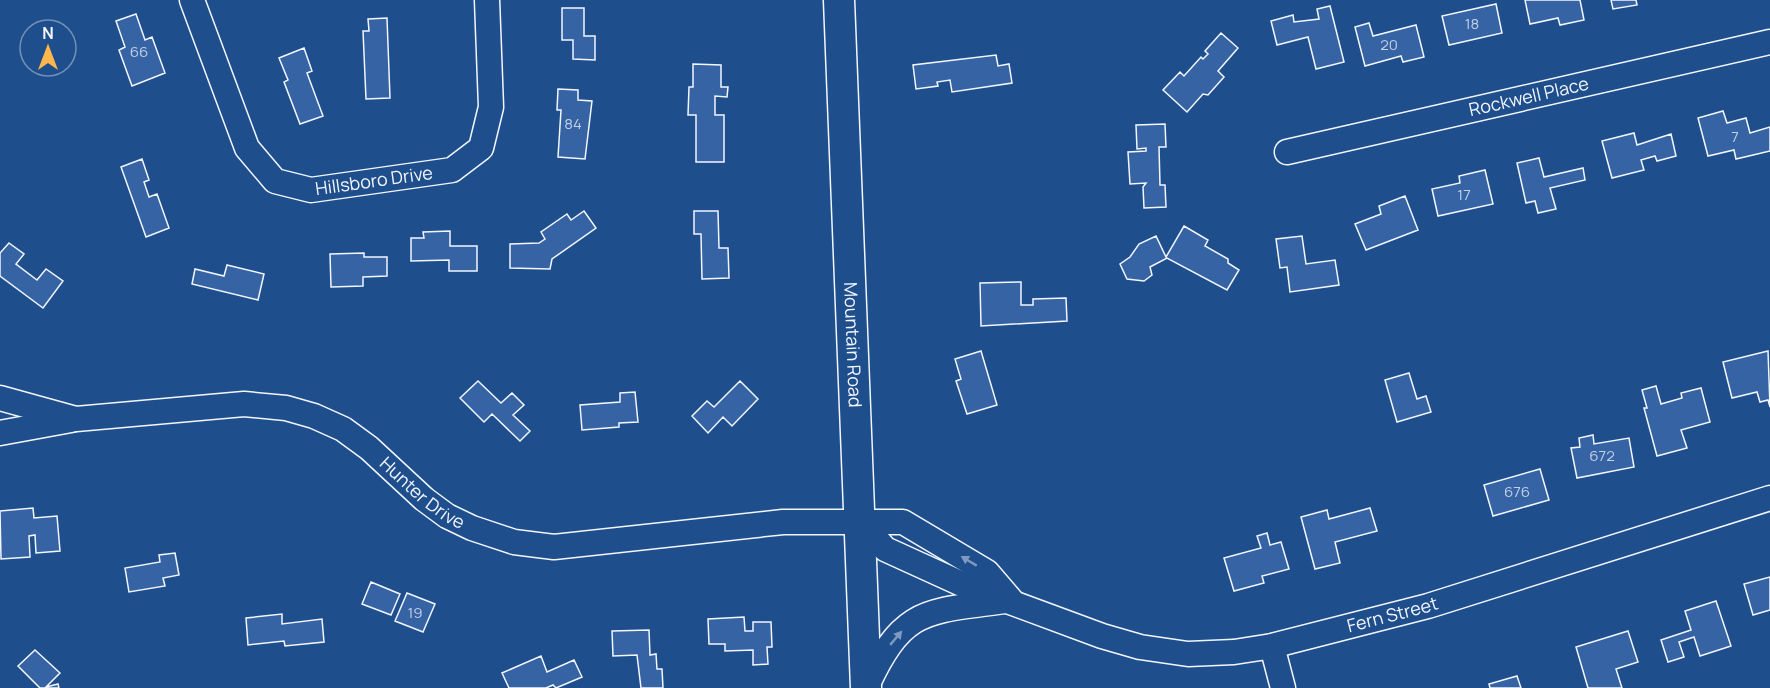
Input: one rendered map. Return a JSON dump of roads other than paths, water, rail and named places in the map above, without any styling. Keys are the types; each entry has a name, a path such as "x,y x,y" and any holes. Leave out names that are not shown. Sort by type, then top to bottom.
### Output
{"main road":[{"name":"Mountain Road","path":"839,0 866,688"}],"street":[{"name":"Hillsboro Drive","path":"192,0 247,148 275,181 311,190 452,170 481,148 491,107 487,0"},
{"name":"Rockwell Place","path":"1287,152 1770,42"},
{"name":"Hunter Drive","path":"0,398 76,419 244,404 286,408 314,416 343,429 369,448 424,499 447,516 480,531 514,542 554,547 783,522 861,521"},
{"path":"0,433 76,419"},
{"name":"Fern Street","path":"861,521 903,522 987,572 1011,600 1102,636 1140,647 1188,654 1234,652 1272,646 1428,606 1770,498"},
{"path":"866,688 894,640 918,617 951,606 1011,600"},
{"path":"1272,646 1283,688"}]}
